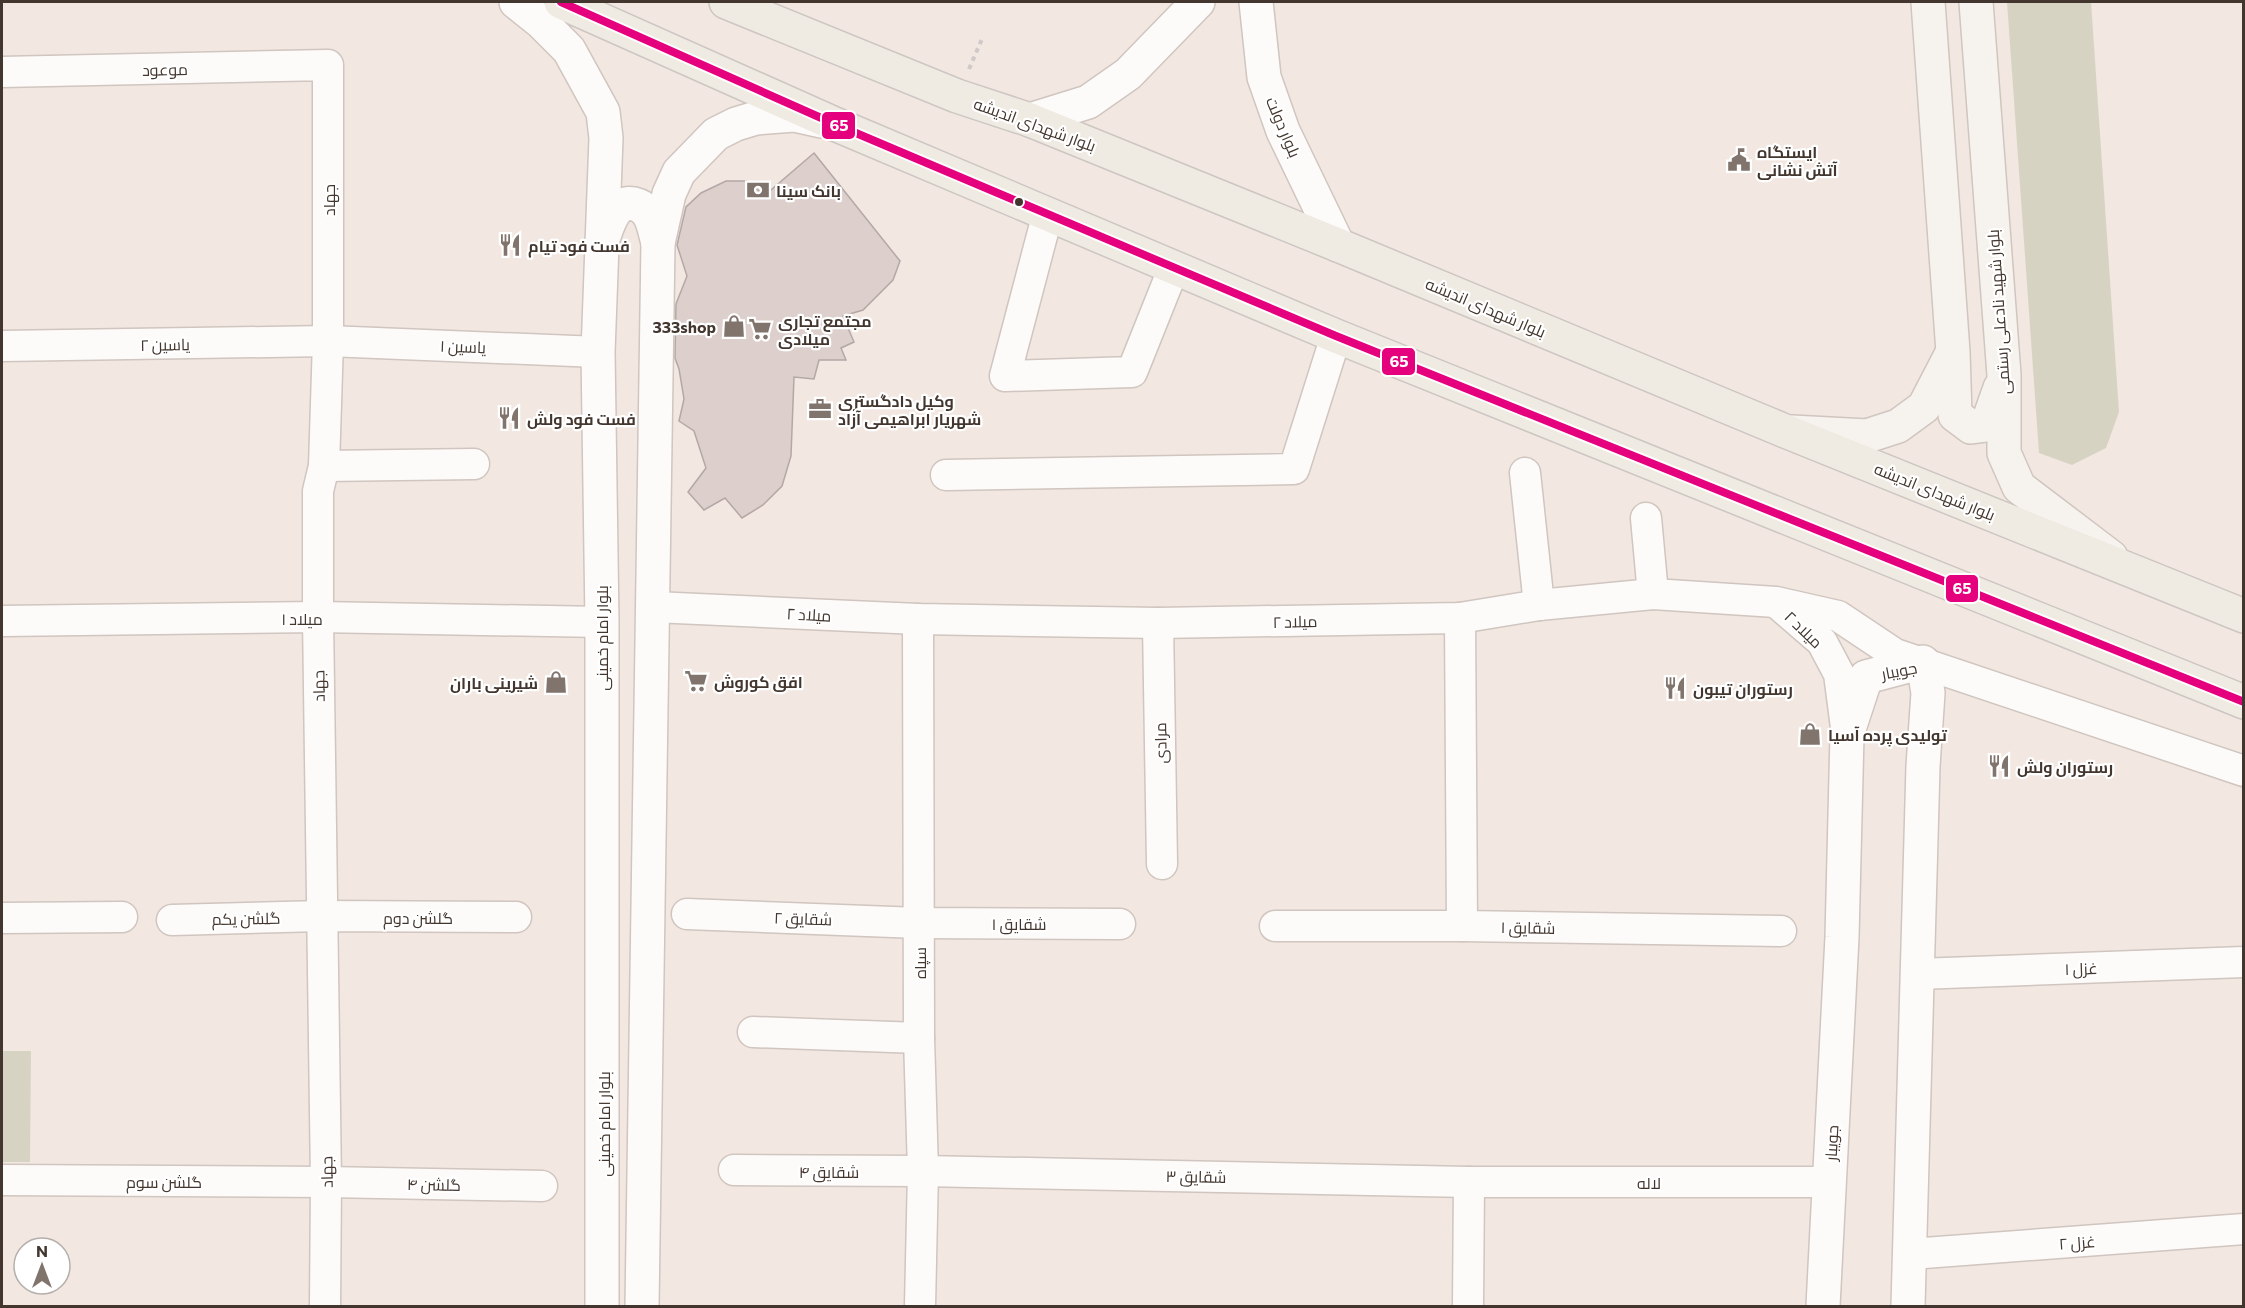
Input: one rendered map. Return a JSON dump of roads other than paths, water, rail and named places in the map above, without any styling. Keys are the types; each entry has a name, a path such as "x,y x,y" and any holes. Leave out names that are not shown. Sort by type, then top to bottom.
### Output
{"main road":[{"path":"561,2 837,125 1336,336 2244,702"},
{"name":"بلوار شهدای اندیشه","path":"729,2 957,96 1030,120 1785,431 2244,616"},
{"path":"1928,2 1953,352 1955,415 1971,427 1987,425 2004,375"},
{"name":"بلوار شهید نادعلی رستمی","path":"1976,2 2004,375 2004,453 2019,488 2124,567"},
{"path":"1785,431 1867,436 1899,426 1924,407 1953,352"}],"street":[{"name":"بلوار امام خمینی","path":"516,2 541,22 569,50 603,112 606,138 598,352 602,622 602,1306"},
{"path":"1030,120 1088,102 1120,80 1198,2"},
{"name":"بلوار دولت","path":"1256,2 1264,77 1283,131 1338,245"},
{"name":"موعود","path":"2,72 328,65"},
{"name":"جهاد","path":"325,1306 326,1182 321,916 318,491 324,466 328,341 328,65"},
{"path":"642,1306 658,243 669,194 679,172 716,134 736,124 766,117 794,115 837,125"},
{"path":"601,243 613,214 619,207 631,203 648,212 658,243"},
{"path":"1048,213 1005,376 1132,372 1174,267"},
{"path":"946,475 1294,469 1336,336"},
{"name":"یاسین ۲","path":"2,346 328,341"},
{"name":"یاسین ۱","path":"328,341 598,352"},
{"path":"324,466 474,464"},
{"path":"1525,473 1539,605"},
{"path":"1646,518 1653,594"},
{"name":"میلاد ۲","path":"654,607 918,619 1158,623 1460,618 1539,605 1653,594 1776,602 1822,642 1839,674 1847,735"},
{"path":"1776,602 1839,616 1895,654 2244,771"},
{"name":"میلاد ۱","path":"2,621 318,617 602,622"},
{"path":"1460,618 1462,926"},
{"name":"سپاه","path":"918,619 919,1038 923,1171 920,1306"},
{"name":"مرادی","path":"1158,623 1162,864"},
{"name":"جویبار","path":"1823,1306 1842,937 1847,735 1866,677 1923,662 1928,693 1923,766 1908,1306"},
{"name":"شقایق ۲","path":"687,914 919,923"},
{"name":"گلشن دوم","path":"321,916 516,917"},
{"name":"گلشن یکم","path":"172,920 321,916"},
{"path":"2,918 122,917"},
{"name":"شقایق ۱","path":"919,923 1120,924"},
{"name":"شقایق ۱","path":"1275,926 1462,926 1781,931"},
{"name":"غزل ۱","path":"1918,974 2244,962"},
{"path":"753,1032 919,1038"},
{"name":"شقایق ۴","path":"734,1170 923,1171"},
{"name":"شقایق ۳","path":"923,1171 1469,1182"},
{"name":"گلشن سوم","path":"2,1180 326,1182"},
{"name":"گلشن ۴","path":"326,1182 542,1186"},
{"path":"1468,1306 1469,1182"},
{"name":"لاله","path":"1469,1182 1829,1182"},
{"name":"غزل ۲","path":"1911,1254 2244,1229"}],"place":[{"name":"ایستگاه آتش نشانی","path":"1739,160"},
{"name":"بانک سینا","path":"758,190"},
{"name":"فست فود تیام","path":"510,245"},
{"name":"333shop","path":"734,326"},
{"name":"مجتمع تجاری میلادی","path":"760,329"},
{"name":"وکیل دادگستری شهریار ابراهیمی آزاد","path":"820,409"},
{"name":"فست فود ولش","path":"509,418"},
{"name":"افق کوروش","path":"696,681"},
{"name":"شیرینی باران","path":"556,682"},
{"name":"رستوران تیبون","path":"1675,688"},
{"name":"تولیدی پرده آسیا","path":"1810,734"},
{"name":"رستوران ولش","path":"1999,766"}]}
